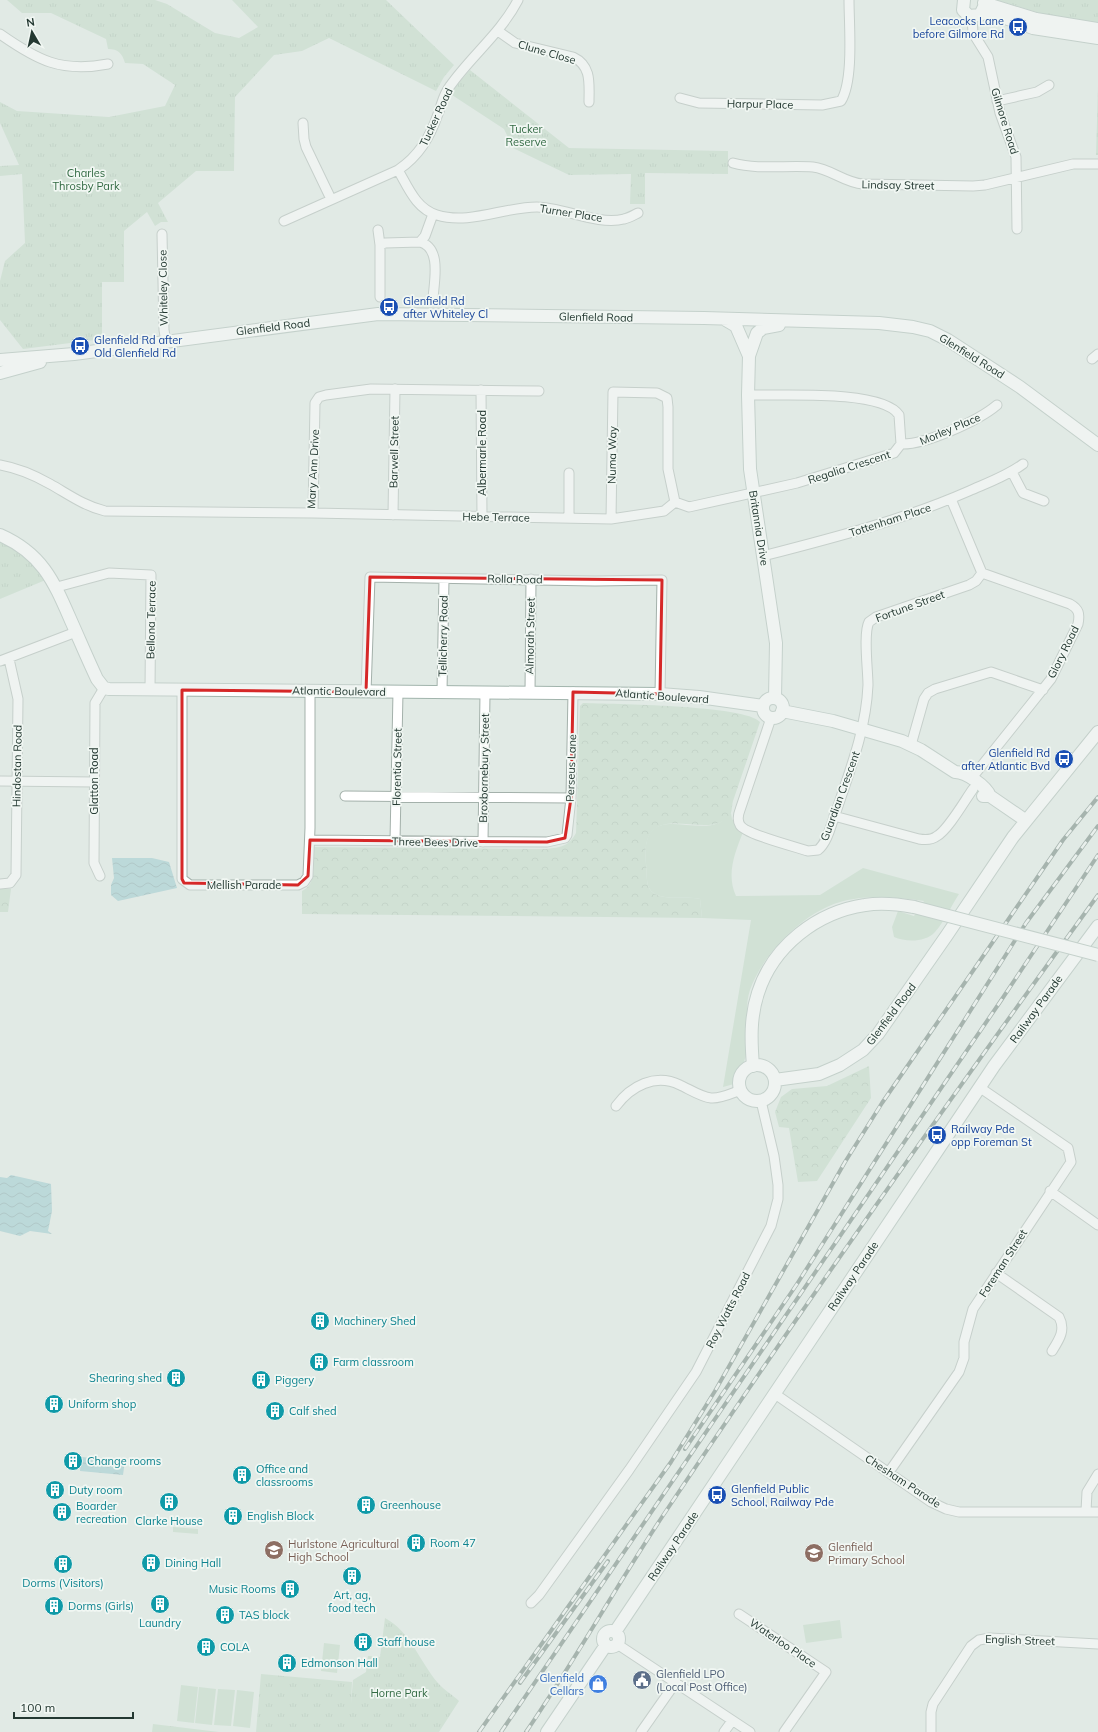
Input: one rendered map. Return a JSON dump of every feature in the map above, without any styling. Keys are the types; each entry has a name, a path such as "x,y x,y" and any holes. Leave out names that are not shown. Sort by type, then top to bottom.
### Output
{"street":[{"name":"Tucker Road","path":"284,221 398,170 416,155 427,141 439,112 442,100 450,86 498,31 508,18 518,0"},
{"name":"Harpur Place","path":"680,98 699,103 822,105 840,101 846,88 849,68 849,0"},
{"path":"960,1 965,12 980,8 1098,29"},
{"path":"980,8 1033,28 1098,38"},
{"name":"Gilmore Road","path":"980,8 973,32 988,57 997,101 1014,147 1018,176 1017,229"},
{"name":"Clune Close","path":"498,31 515,43 580,60 586,66 588,74 589,102"},
{"path":"0,34 30,54 54,64 80,68 108,64"},
{"path":"997,101 1037,92 1049,85"},
{"path":"303,123 306,147 331,199"},
{"name":"Lindsay Street","path":"732,163 748,167 813,167 831,172 854,184 973,186 985,185 1018,176 1045,172 1073,164 1098,164"},
{"name":"Turner Place","path":"398,170 415,199 421,206 433,214 446,217 480,216 523,208 539,207 586,217 623,219 638,213"},
{"path":"420,242 425,236 433,214"},
{"path":"378,230 380,245 380,297"},
{"name":"Whiteley Close","path":"162,234 164,330 166,342"},
{"path":"380,245 385,243 420,242 427,244 434,254 433,299"},
{"name":"Glenfield Road","path":"0,360 60,356 378,314 723,319 896,325 930,331 948,340 984,362 1098,446"},
{"name":"Britannia Drive","path":"723,319 736,326 749,356"},
{"name":"Britannia Drive","path":"775,698 776,643 753,493 748,445 749,356 757,333 762,328 815,321"},
{"name":"Glenfield Road","path":"0,373 60,356"},
{"name":"Mary Ann Drive","path":"0,465 31,475 92,508 106,511 313,513 315,403 319,397 371,389 539,391"},
{"name":"Barwell Street","path":"393,514 395,389"},
{"name":"Albermarle Road","path":"482,390 482,516"},
{"name":"Numa Way","path":"611,519 613,392 657,393 667,398 668,470 675,502"},
{"name":"Regalia Crescent","path":"748,395 852,396 889,407 896,410 899,415 901,444 894,453 867,462 798,483 753,493"},
{"name":"Morley Place","path":"901,444 921,442 981,416 997,405"},
{"name":"Tottenham Place","path":"763,556 874,526 951,499 1012,472 1023,464"},
{"path":"1012,472 1022,493 1044,501"},
{"path":"569,518 570,473"},
{"path":"675,502 689,507 753,493"},
{"path":"951,499 982,573"},
{"name":"Hebe Terrace","path":"313,513 611,519 664,512 675,502"},
{"path":"0,535 23,547 33,555 48,572 57,587 96,679 104,688"},
{"name":"Bellona Terrace","path":"57,587 109,573 151,575 150,690"},
{"name":"Glory Road","path":"834,816 919,839 928,840 937,836 944,830 972,784 1051,679 1078,624 1080,615 1070,604 982,573"},
{"name":"Fortune Street","path":"862,729 867,692 867,630 869,622 876,617 969,585 976,581 982,573"},
{"name":"Rolla Road","path":"366,692 370,577 595,581 662,580 660,694"},
{"name":"Tellicherry Road","path":"442,692 444,579"},
{"name":"Almorah Street","path":"530,693 531,579"},
{"path":"4,660 76,632"},
{"name":"Hindostan Road","path":"0,884 10,883 16,875 18,699 4,660"},
{"path":"911,744 924,699 928,693 935,689 991,672 1043,690"},
{"name":"Atlantic Boulevard","path":"104,688 115,690 485,693 573,692 660,694 699,697 763,706"},
{"name":"Glatton Road","path":"100,876 94,863 95,703 104,688"},
{"name":"Mellish Parade","path":"182,690 182,879 184,883 190,885 298,885 304,882 308,876 310,840 310,691"},
{"name":"Florentia Street","path":"395,841 398,692"},
{"name":"Perseus Lane","path":"560,840 567,835 571,798 573,692"},
{"name":"Broxbornebury Street","path":"483,842 485,693"},
{"path":"775,698 782,703 782,711 778,716 771,718 764,713 763,706 768,699 775,698"},
{"path":"782,711 799,713 862,729 911,744 955,772 961,772 983,796 990,796 1025,820"},
{"name":"Guardian Crescent","path":"771,718 740,810 738,818 740,825 749,832 813,851 822,847 852,767 862,729"},
{"name":"Glenfield Road","path":"775,1080 819,1074 840,1066 863,1050 878,1034 1025,820 1098,732"},
{"path":"0,781 94,782"},
{"path":"345,796 571,798"},
{"name":"Three Bees Drive","path":"310,840 483,842 546,842 560,840"},
{"path":"753,1066 752,1023 758,993 770,968 788,944 815,922 849,908 882,903 914,907 1098,955"},
{"name":"Railway Parade","path":"547,1732 613,1640 980,1087 1098,926"},
{"path":"753,1066 768,1068 773,1073 775,1080 772,1093 760,1101 747,1098 741,1090 741,1076 745,1070 753,1066"},
{"path":"616,1106 632,1088 654,1080 663,1080 678,1084 711,1098 725,1096 741,1090"},
{"name":"Foreman Street","path":"889,1472 959,1372 964,1358 964,1342 973,1309 1050,1191 1071,1162 1068,1148 980,1087"},
{"name":"Roy Watts Road","path":"531,1603 540,1595 629,1470 696,1372 771,1226 778,1199 778,1185 774,1156 760,1101"},
{"path":"1050,1191 1098,1225"},
{"path":"996,1273 1059,1318 1062,1323 1063,1332 1052,1351"},
{"name":"Chesham Parade","path":"775,1394 931,1502 946,1509 960,1512 1098,1512"},
{"path":"1086,1511 1087,1492 1098,1474"},
{"name":"Waterloo Place","path":"739,1614 826,1672 784,1732"},
{"name":"English Street","path":"931,1732 931,1712 935,1700 971,1646 979,1640 1011,1638 1098,1644"},
{"path":"613,1640 750,1732"},
{"path":"641,1732 676,1682"},
{"path":"724,1732 732,1720"}],"highlighted area":[{"path":"370,577 662,580 660,694 573,692 571,798 565,838 547,842 310,840 308,876 298,885 184,883 182,879 182,690 366,692"}],"green space":[{"name":"Charles Throsby Park","path":"7,0 155,0 167,4 215,33 239,38 258,27 232,0 386,0 454,65 444,77 436,91 329,38 302,51 274,55 235,97 234,171 196,171 158,203 168,222 161,222 155,226 147,212 124,231 124,282 102,282 102,339 23,349 0,320 0,281 5,261 25,243 22,174 0,176 0,166 19,165 0,123 0,102 17,111 109,117 165,106 175,85 143,64 125,63 119,52 108,49 106,39 51,13 22,13"},
{"path":"997,0 1098,0 1098,24 1053,17"},
{"name":"Tucker Reserve","path":"470,70 569,148 728,151 728,174 645,173 645,204 630,204 631,174 569,175 513,148 504,129 452,95 456,86"},
{"path":"1098,86 1098,155 1096,155"},
{"path":"0,540 21,550 48,579 0,599"},
{"path":"583,703 677,706 705,709 750,716 760,722 733,801 731,813 722,822 709,825 665,824 654,830 647,842 646,864 649,888 653,893 665,897 700,899 702,918 302,914 302,891 310,883 314,872 313,847 546,849 560,847 567,844 576,833 580,706"},
{"path":"731,813 732,819 743,832 735,856 732,872 733,888 736,896 820,895 863,868 959,894 939,928 931,936 921,940 909,941 894,937 892,927 898,911 914,916 924,901 889,897 854,899 838,903 806,919 791,931 766,960 750,990 747,1004 747,1041 745,1058 734,1084 723,1087 751,920 702,918 700,899 672,898 653,893 647,883 646,844 651,832 659,826 681,824 707,826 719,823"},
{"path":"0,889 11,889 8,912 0,912"},
{"path":"869,1066 871,1098 817,1181 798,1182 789,1128 779,1127 775,1112 781,1097 792,1089 827,1086"},
{"path":"173,1527 198,1529 198,1534 173,1532"},
{"name":"Horne Park","path":"385,1618 394,1624 408,1639 438,1683 459,1701 439,1732 256,1732 261,1674 352,1682 351,1703 353,1680 366,1672 368,1656 380,1657"},
{"path":"840,1620 842,1638 806,1643 803,1625"},
{"path":"324,1643 340,1645 337,1673 321,1671"},
{"path":"181,1685 198,1687 194,1723 177,1721"},
{"path":"199,1687 216,1689 212,1725 195,1723"},
{"path":"218,1689 235,1690 231,1726 214,1725"},
{"path":"237,1690 254,1692 250,1728 233,1726"},
{"path":"153,1724 219,1732 152,1732"}],"water":[{"path":"112,858 152,858 169,862 177,888 118,901 111,895 111,885 114,878"},
{"path":"11,1175 51,1184 52,1211 48,1231 52,1234 30,1231 20,1236 0,1231 0,1177 7,1178"},
{"path":"81,1457 125,1461 123,1475 80,1471"}],"railway":[{"path":"479,1732 671,1462 715,1391 845,1162 882,1103 1063,840 1098,797"},
{"path":"685,1449 797,1284 1026,923 1098,826"},
{"path":"501,1732 1000,1002 1098,855"},
{"path":"526,1732 561,1679 662,1517 715,1438 932,1126 1098,895"},
{"path":"520,1683 608,1561"}],"place":[{"name":"Leacocks Lane before Gilmore Rd","path":"1018,27"},
{"name":"Glenfield Rd after Whiteley Cl","path":"389,307"},
{"name":"Glenfield Rd after Old Glenfield Rd","path":"80,346"},
{"name":"Glenfield Rd after Atlantic Bvd","path":"1064,759"},
{"name":"Railway Pde opp Foreman St","path":"937,1135"},
{"name":"Machinery Shed","path":"320,1321"},
{"name":"Farm classroom","path":"319,1362"},
{"name":"Shearing shed","path":"176,1378"},
{"name":"Piggery","path":"261,1380"},
{"name":"Uniform shop","path":"54,1404"},
{"name":"Calf shed","path":"275,1411"},
{"name":"Change rooms","path":"73,1461"},
{"name":"Office and classrooms","path":"242,1475"},
{"name":"Duty room","path":"55,1490"},
{"name":"Glenfield Public School, Railway Pde","path":"717,1495"},
{"name":"Clarke House","path":"169,1502"},
{"name":"Greenhouse","path":"366,1505"},
{"name":"Boarder recreation","path":"62,1512"},
{"name":"English Block","path":"233,1516"},
{"name":"Room 47","path":"416,1543"},
{"name":"Hurlstone Agricultural High School","path":"274,1550"},
{"name":"Glenfield Primary School","path":"814,1553"},
{"name":"Dining Hall","path":"151,1563"},
{"name":"Dorms (Visitors)","path":"63,1564"},
{"name":"Art, ag, food tech","path":"352,1576"},
{"name":"Music Rooms","path":"290,1589"},
{"name":"Laundry","path":"160,1604"},
{"name":"Dorms (Girls)","path":"54,1606"},
{"name":"TAS block","path":"225,1615"},
{"name":"Staff house","path":"363,1642"},
{"name":"COLA","path":"206,1647"},
{"name":"Edmonson Hall","path":"287,1663"},
{"name":"Glenfield LPO (Local Post Office)","path":"642,1680"},
{"name":"Glenfield Cellars","path":"598,1684"}]}
